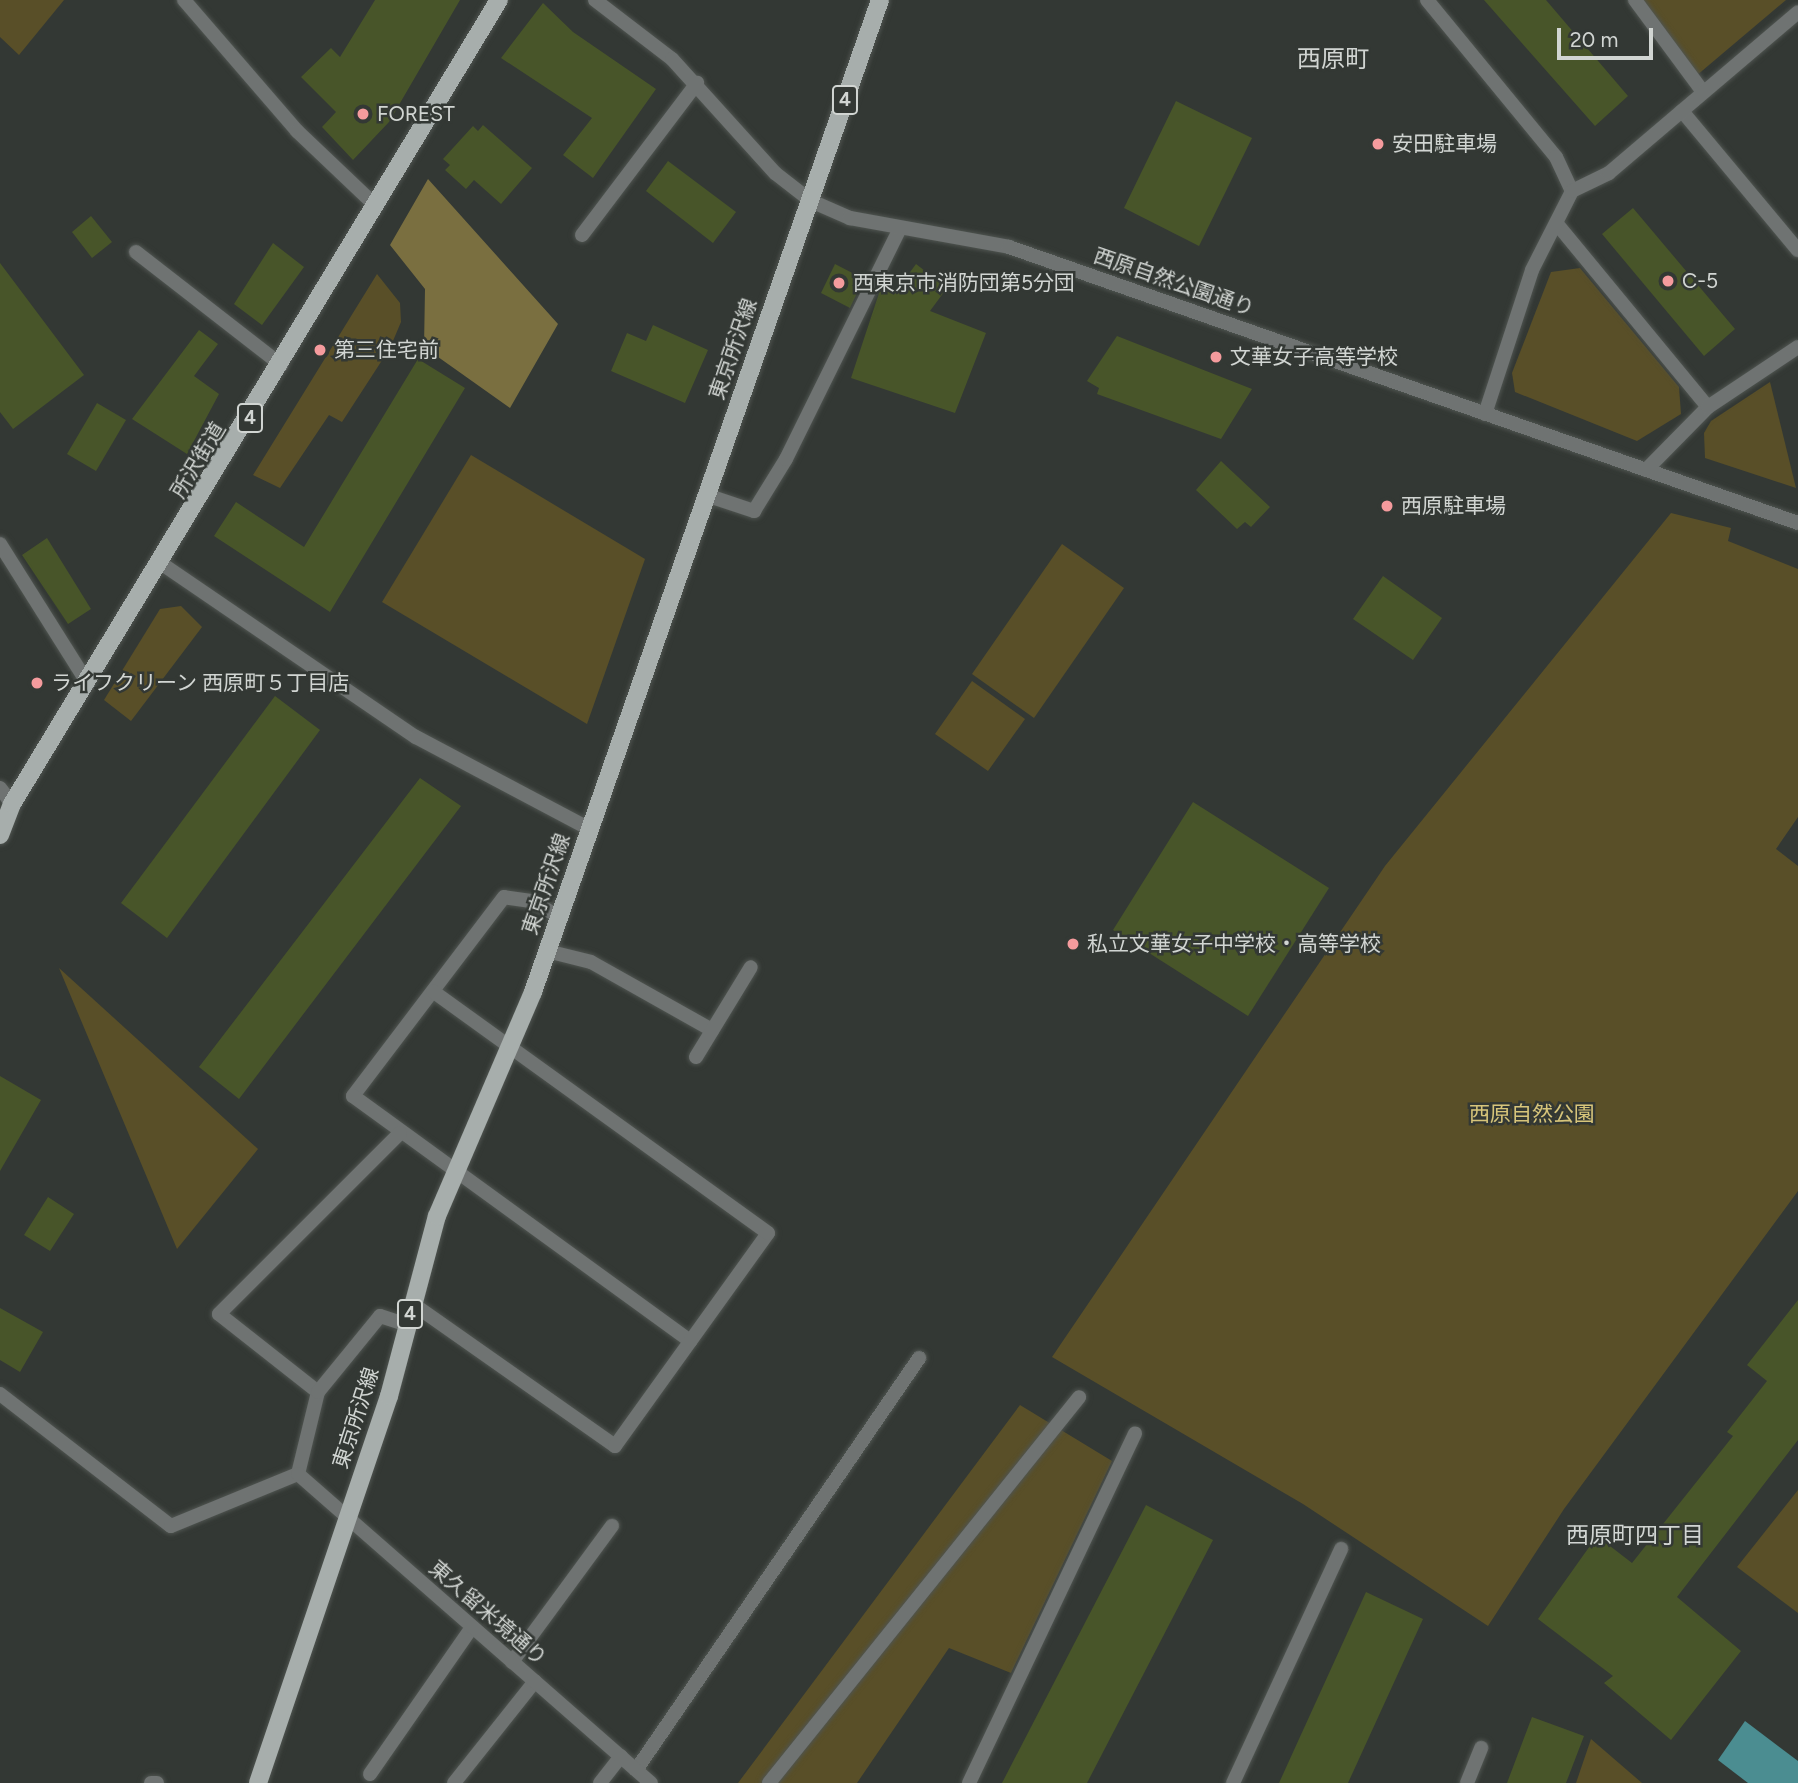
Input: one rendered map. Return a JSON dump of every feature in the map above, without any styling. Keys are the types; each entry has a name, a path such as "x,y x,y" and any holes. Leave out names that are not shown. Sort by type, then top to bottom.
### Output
{"main road":[{"name":"所沢街道","path":"0,835 12,804 162,564 499,0"},
{"name":"東京所沢線","path":"258,1783 348,1518 454,1171 510,1047 547,951 880,0"}],"street":[{"path":"184,0 297,131 376,206"},
{"name":"西原自然公園通り","path":"595,0 697,83 775,173 811,201 898,232 1009,247 1798,523"},
{"path":"1427,0 1556,157 1572,191"},
{"path":"1635,0 1703,92"},
{"path":"1485,414 1532,270 1572,191 1609,173 1798,12"},
{"path":"582,235 697,83"},
{"path":"1682,111 1798,250"},
{"path":"1557,224 1708,407"},
{"path":"706,495 754,511 786,459 898,232"},
{"path":"136,252 281,365"},
{"path":"1646,470 1708,407 1798,347"},
{"path":"0,544 88,684"},
{"path":"162,564 416,737 590,829"},
{"path":"0,788 12,804"},
{"path":"558,916 531,901 504,897 353,1097 690,1341"},
{"path":"547,951 591,962 712,1030"},
{"path":"696,1057 751,967"},
{"path":"412,1304 615,1446 768,1233 433,991"},
{"path":"318,1392 219,1314 400,1133"},
{"path":"0,1396 171,1526 298,1474 318,1392 380,1316 407,1325"},
{"path":"636,1770 919,1358"},
{"path":"769,1783 1079,1397"},
{"path":"969,1783 1135,1433"},
{"name":"東久留米境通り","path":"298,1474 651,1783"},
{"path":"512,1662 612,1526"},
{"path":"1233,1783 1341,1549"},
{"path":"370,1774 472,1627"},
{"path":"454,1783 535,1681"},
{"path":"1466,1783 1481,1748"},
{"path":"600,1783 621,1756"},
{"path":"150,1783 157,1783"}],"green space":[{"path":"0,0 64,0 19,55 0,37"},
{"path":"1641,0 1786,0 1696,76"},
{"path":"1580,268 1679,387 1681,414 1637,441 1515,392 1512,373 1551,272"},
{"path":"377,274 400,303 401,322 390,348 342,422 329,415 280,488 253,475"},
{"path":"1770,382 1796,488 1705,458 1704,433 1711,421"},
{"path":"471,455 645,559 587,724 382,602"},
{"name":"西原自然公園","path":"1671,513 1731,528 1728,541 1798,569 1798,817 1776,849 1798,866 1798,1191 1564,1509 1488,1626 1303,1504 1052,1357 1385,866"},
{"path":"1062,544 1124,588 1034,718 972,674"},
{"path":"181,606 202,627 131,721 104,700 160,609"},
{"path":"972,681 1025,719 988,771 935,734"},
{"path":"59,968 258,1149 177,1249"},
{"path":"1020,1405 1112,1461 1011,1673 949,1648 857,1783 738,1783"},
{"path":"1798,1490 1798,1613 1737,1567"},
{"path":"1591,1739 1642,1783 1576,1783"}],"shaded area":[{"path":"428,179 558,324 510,408 424,347 425,289 390,245"}],"water":[{"path":"1745,1721 1798,1761 1798,1783 1748,1783 1718,1760"}],"building":[{"path":"375,0 460,0 389,122 353,160 322,127 336,112 301,77 331,48 340,57"},
{"path":"1484,0 1546,0 1628,96 1595,126"},
{"path":"543,3 573,32 656,89 593,178 563,155 592,118 501,58"},
{"path":"1176,101 1252,138 1199,246 1124,208"},
{"path":"483,125 532,168 501,204 474,180 466,189 445,170 450,165 443,159 473,126 478,131"},
{"path":"668,161 736,212 713,243 646,191"},
{"name":"C-5","path":"1633,208 1735,329 1704,356 1602,234"},
{"path":"91,216 112,242 92,258 72,232"},
{"path":"273,243 304,267 262,325 234,304"},
{"path":"0,263 84,375 13,429 0,412"},
{"path":"835,264 864,279 850,308 821,293"},
{"path":"916,264 947,288 930,311 986,333 955,413 851,378 881,287 894,294"},
{"path":"653,325 708,350 685,403 611,371 627,333 646,341"},
{"path":"199,330 218,344 194,376 219,394 187,454 132,419"},
{"path":"1117,336 1252,389 1221,439 1097,394 1099,388 1087,381"},
{"path":"418,359 465,388 330,612 214,536 236,502 304,547"},
{"path":"97,403 126,420 96,471 67,454"},
{"path":"1221,461 1270,507 1251,527 1245,522 1237,529 1196,490"},
{"path":"47,538 91,609 68,624 22,555"},
{"path":"1383,576 1442,618 1413,660 1353,619"},
{"path":"275,696 320,730 167,938 121,903"},
{"path":"420,778 461,806 239,1099 199,1067"},
{"path":"1193,802 1329,888 1248,1016 1113,930"},
{"path":"0,1076 41,1100 0,1171"},
{"path":"48,1197 74,1214 50,1251 24,1235"},
{"path":"1798,1300 1798,1440 1677,1597 1741,1651 1671,1740 1604,1683 1613,1676 1538,1619 1597,1536 1632,1563 1733,1436 1727,1432 1767,1381 1747,1365"},
{"path":"0,1308 43,1332 20,1372 0,1360"},
{"path":"1146,1505 1213,1540 1087,1783 1002,1783"},
{"path":"1366,1592 1423,1619 1348,1783 1279,1783"},
{"path":"1532,1717 1584,1736 1566,1783 1507,1783"}],"place":[{"name":"FOREST","path":"363,114"},
{"name":"安田駐車場","path":"1378,144"},
{"name":"C-5","path":"1668,281"},
{"name":"西東京市消防団第5分団","path":"839,283"},
{"name":"第三住宅前","path":"320,350"},
{"name":"文華女子高等学校","path":"1216,357"},
{"name":"西原駐車場","path":"1387,506"},
{"name":"ライフクリーン 西原町５丁目店","path":"37,683"},
{"name":"私立文華女子中学校・高等学校","path":"1073,944"}],"district":[{"name":"西原町","path":"1333,59"},
{"name":"西原町四丁目","path":"1635,1535"}]}
